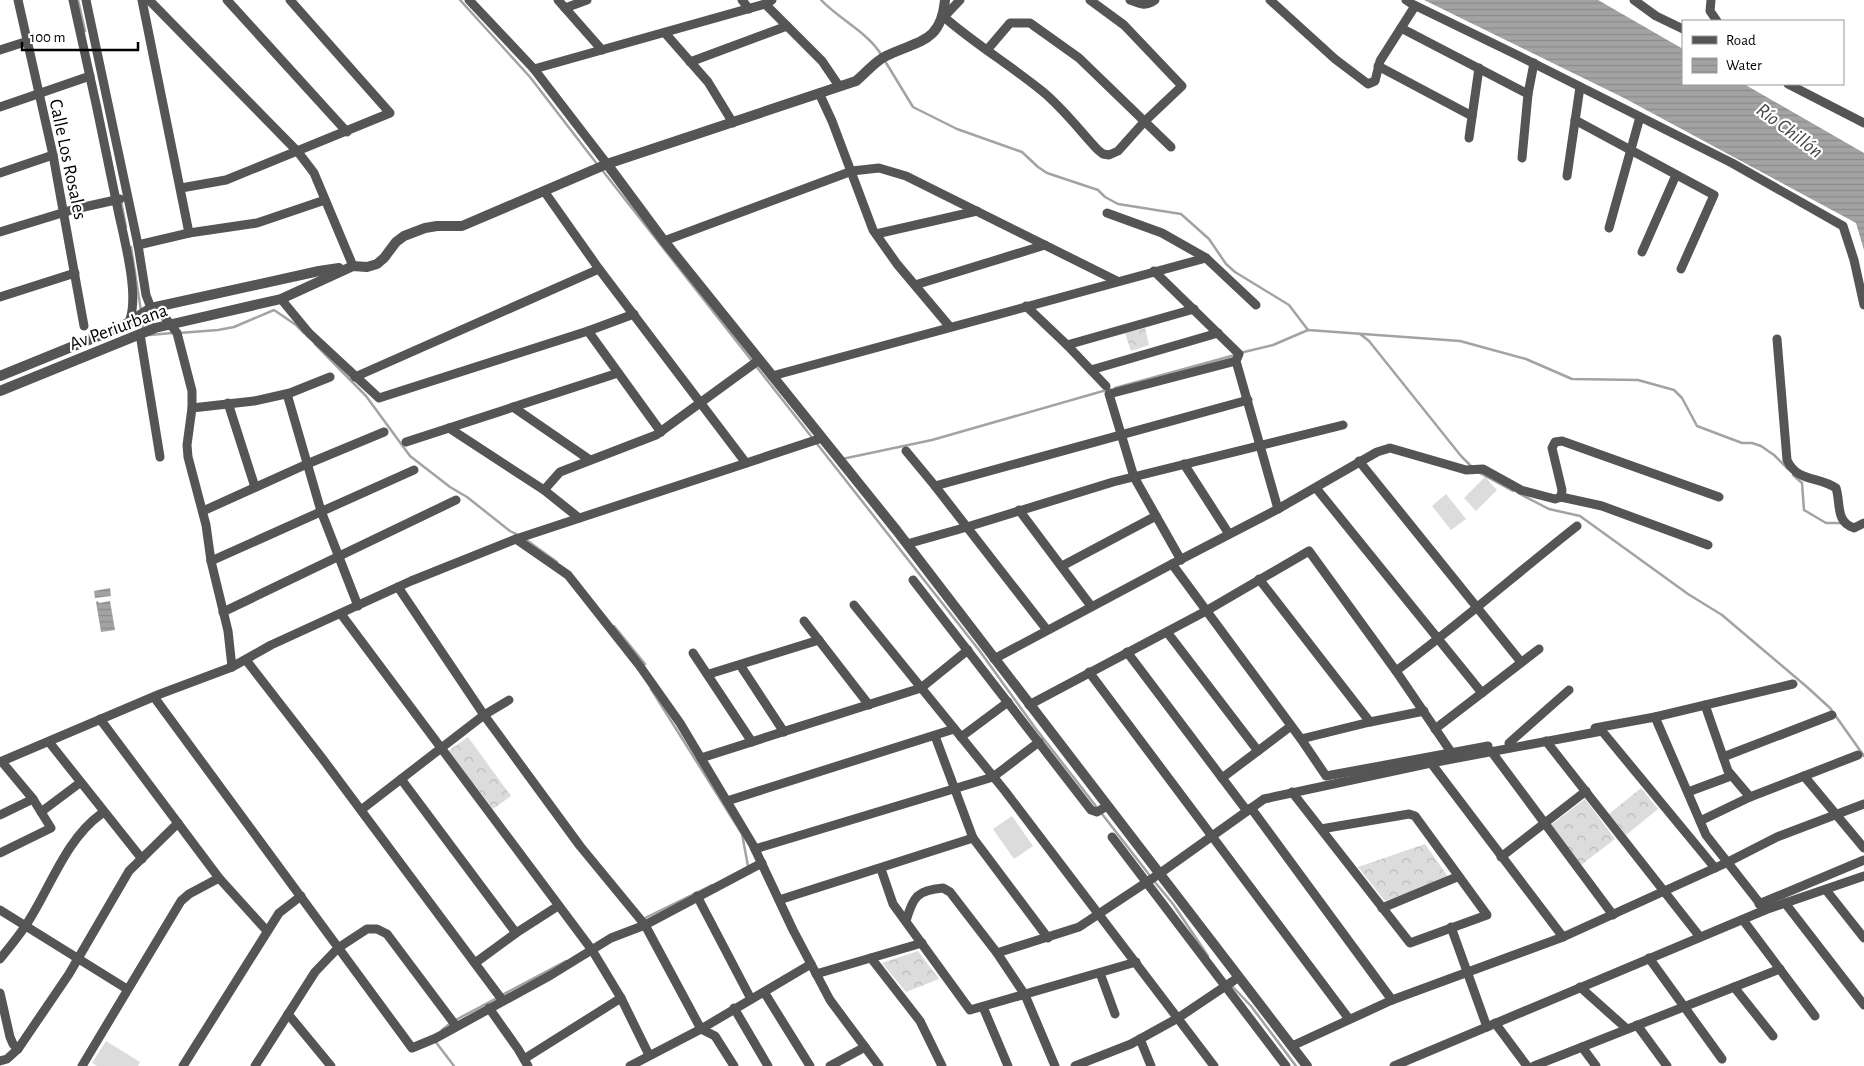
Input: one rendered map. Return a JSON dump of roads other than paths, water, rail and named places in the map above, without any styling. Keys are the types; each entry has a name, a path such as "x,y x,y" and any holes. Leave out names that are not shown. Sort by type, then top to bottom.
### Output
{"street":[{"name":"Calle Los Rosales","path":"18,0 53,155 84,326"},
{"path":"73,0 90,76 122,198 138,245 146,295 151,308 164,316 180,340 192,391 188,457 202,511 232,666"},
{"path":"86,0 122,198 134,298 133,312 130,320"},
{"path":"142,0 189,233"},
{"path":"149,0 298,152 314,173 353,266"},
{"path":"227,0 347,132"},
{"path":"181,188 226,180 390,113 290,0"},
{"path":"469,0 534,69 664,241 907,544 1307,1066"},
{"path":"558,0 602,50"},
{"path":"565,8 587,0"},
{"path":"742,0 749,8"},
{"path":"944,17 945,0"},
{"path":"944,17 960,0"},
{"path":"944,17 967,37 1044,92 1103,154 1109,155 1118,151 1144,122 1182,86 1124,25 1090,0"},
{"path":"1130,0 1142,5 1150,4 1155,0"},
{"path":"1270,0 1364,82 1371,83 1375,81 1380,61 1415,6"},
{"path":"1406,0 1732,163 1843,226 1854,260 1864,305"},
{"path":"1634,0 1656,16 1682,29"},
{"path":"1712,0 1710,11 1716,20"},
{"path":"534,69 768,2 787,26 822,61 839,86"},
{"name":"Av Periurbana","path":"0,376 123,326 151,308 319,271 353,266 368,267 377,264 396,242 404,236 425,228 462,226 607,164 856,81 883,57 927,39 935,32 944,17"},
{"path":"987,50 1010,23 1030,23 1079,58 1171,147"},
{"path":"690,62 787,26"},
{"path":"1401,28 1528,94"},
{"path":"664,32 708,82 733,123"},
{"path":"0,50 28,41"},
{"path":"1522,158 1528,94 1534,64"},
{"path":"1378,66 1472,116"},
{"path":"1469,138 1479,68"},
{"path":"0,107 90,76"},
{"path":"1790,85 1864,123"},
{"path":"1567,176 1580,87"},
{"path":"819,93 832,120 873,230 897,264 950,327"},
{"path":"1609,228 1640,117"},
{"path":"1575,120 1714,195 1681,269"},
{"path":"0,173 53,155"},
{"path":"664,241 852,171 879,168 889,170 977,211 1117,281"},
{"path":"1642,252 1676,175"},
{"path":"544,191 599,269 746,463"},
{"path":"0,232 122,198"},
{"path":"138,245 189,233 257,223 325,200"},
{"path":"876,234 977,211"},
{"path":"1107,214 1162,233 1206,258 1256,305"},
{"path":"915,285 1045,245"},
{"path":"772,376 1206,258"},
{"name":"Av Periurbana","path":"0,391 140,334 170,324 282,299 353,266"},
{"path":"355,377 599,269"},
{"path":"1154,272 1239,354 1236,361 1278,509"},
{"path":"0,296 74,273"},
{"path":"282,299 310,333 379,398 588,332 634,314"},
{"path":"1026,306 1106,386"},
{"path":"1067,345 1194,309"},
{"path":"588,332 661,432"},
{"path":"1091,370 1218,333"},
{"path":"140,334 160,456"},
{"path":"1777,339 1787,460 1791,468 1798,474 1836,488 1841,520 1846,526 1854,528 1864,523"},
{"path":"544,490 560,472 656,436 702,404 759,360"},
{"path":"1181,560 1134,477 1109,394 1236,361"},
{"path":"406,442 618,373"},
{"path":"192,408 254,401 287,394 330,377"},
{"path":"287,394 321,511 358,606"},
{"path":"935,486 1248,400"},
{"path":"228,403 255,487"},
{"path":"513,407 590,460"},
{"path":"907,544 1134,477 1343,425"},
{"path":"449,428 544,490 578,518"},
{"path":"202,511 384,432"},
{"path":"0,853 51,828 33,798 1,762 100,719 246,660 271,645 398,587 516,539 822,438"},
{"path":"1561,498 1562,490 1552,448 1557,441 1562,441 1719,497"},
{"path":"994,659 1278,509 1359,461 1390,448 1466,470 1483,468 1521,490 1555,499 1561,498 1602,506 1708,545"},
{"path":"906,451 1048,630"},
{"path":"1359,461 1522,662"},
{"path":"1184,464 1229,534"},
{"path":"211,560 414,470"},
{"path":"1316,488 1482,694"},
{"path":"223,612 456,500"},
{"path":"1019,510 1092,606"},
{"path":"1062,566 1156,516"},
{"path":"1396,671 1577,526"},
{"path":"516,539 568,576 639,665 680,723 755,849 830,1000 879,1066"},
{"path":"961,737 1011,706 1027,702 1089,672 1206,611 1309,551 1396,671 1451,752"},
{"path":"1172,564 1301,739 1326,776 1451,752 1655,718 1794,684"},
{"path":"1259,579 1370,722"},
{"path":"913,580 1091,810 1097,812 1107,806"},
{"path":"398,587 484,715 580,846 645,925 701,1029 714,1036 732,1065"},
{"path":"854,606 993,776 1214,1066"},
{"path":"341,614 592,950 621,998 649,1055"},
{"path":"804,621 869,705"},
{"path":"1166,632 1258,751"},
{"path":"709,674 820,640"},
{"path":"1435,729 1539,648"},
{"path":"701,758 921,688 968,650"},
{"path":"1127,652 1392,1000"},
{"path":"693,653 709,674 752,742"},
{"path":"246,660 503,1000"},
{"path":"740,665 784,732"},
{"path":"1089,672 1349,1020"},
{"path":"1510,743 1569,690"},
{"path":"154,697 412,1048 436,1038 551,975 612,938 645,925 762,863"},
{"path":"361,810 484,715 509,700"},
{"path":"1704,705 1731,776 1750,798"},
{"path":"1301,739 1370,722 1424,712"},
{"path":"1723,757 1832,715"},
{"path":"1655,718 1706,835 1762,907"},
{"path":"100,719 219,878 267,931"},
{"path":"1222,778 1291,726"},
{"path":"727,801 954,729"},
{"path":"997,953 1048,938 1079,926 1160,874 1264,799 1431,763 1602,731 1714,868"},
{"path":"935,736 973,838 1048,938"},
{"path":"1546,741 1700,937"},
{"path":"49,742 142,859"},
{"path":"755,849 993,776 1039,742"},
{"path":"1490,752 1613,915"},
{"path":"1700,821 1750,798 1858,755"},
{"path":"1431,763 1563,937"},
{"path":"1688,792 1731,776"},
{"path":"1804,776 1864,848"},
{"path":"402,779 516,932"},
{"path":"41,812 77,785"},
{"path":"1501,857 1586,791"},
{"path":"1292,792 1410,943 1486,915 1414,816 1409,814 1321,829"},
{"path":"0,815 33,798"},
{"path":"1292,1046 1392,1000 1563,937 1726,863 1777,837 1864,804"},
{"path":"0,959 26,926 76,839 90,822 101,814"},
{"path":"0,1061 8,1059 18,1048 78,959 129,871 178,823"},
{"path":"1112,837 1286,1066"},
{"path":"779,900 973,838"},
{"path":"1394,1066 1742,920 1762,907 1864,860"},
{"path":"880,868 893,904 970,1010 1136,962"},
{"path":"1382,908 1457,876"},
{"path":"1762,907 1785,903 1864,876"},
{"path":"86,1064 181,901 189,894 219,878"},
{"path":"906,921 911,905 921,892 943,888 950,892 997,953 1025,995 1055,1066"},
{"path":"1826,890 1864,938"},
{"path":"183,1066 279,913 300,896"},
{"path":"697,896 751,999"},
{"path":"1785,903 1864,1005"},
{"path":"475,963 516,932 558,906"},
{"path":"0,910 128,990"},
{"path":"1742,920 1815,1016"},
{"path":"1451,927 1467,973 1491,1025 1527,1066"},
{"path":"255,1066 315,972 338,948 367,929 377,929 387,934 456,1026"},
{"path":"816,974 922,943"},
{"path":"871,958 920,1021 942,1066"},
{"path":"1649,958 1722,1059"},
{"path":"630,1066 701,1029 811,964"},
{"path":"1534,1066 1780,969"},
{"path":"1100,973 1115,1014"},
{"path":"1074,1066 1140,1039 1178,1018 1239,977"},
{"path":"1734,986 1773,1036"},
{"path":"1580,988 1627,1029"},
{"path":"764,992 810,1066"},
{"path":"0,993 10,1037 13,1044 18,1048"},
{"path":"489,1008 526,1062 621,998"},
{"path":"983,1007 1008,1066"},
{"path":"734,1008 768,1066"},
{"path":"288,1014 331,1066"},
{"path":"1637,1025 1667,1066"},
{"path":"1140,1039 1151,1066"},
{"path":"830,1066 865,1047"},
{"path":"1582,1047 1596,1066"},
{"path":"1098,1057 1102,1066"}],"water":[{"name":"Río Chillón","path":"1424,0 1598,0 1682,48 1682,85 1746,85 1864,153 1864,250 1856,223 1624,98"},
{"path":"110,588 111,596 95,598 94,591"},
{"path":"98,601 99,603 110,601 115,630 101,632 96,602"}],"waterway":[{"path":"78,0 85,31"},
{"path":"460,0 530,77 597,164"},
{"path":"821,0 870,40 882,56"},
{"path":"885,61 913,107 957,129 1022,152 1047,173 1098,190 1105,197 1118,204 1181,214 1209,239 1226,264 1235,272 1289,305 1308,330"},
{"path":"602,170 979,650 1036,729 1151,877"},
{"path":"121,201 126,227"},
{"path":"131,247 141,311"},
{"path":"179,333 234,327 274,310 304,333"},
{"path":"142,319 143,330"},
{"path":"1240,353 1273,345 1308,330 1460,341 1526,359 1572,379 1638,380 1674,390 1682,398 1697,426 1742,443 1752,443 1761,446 1774,455 1788,469"},
{"path":"149,335 173,333"},
{"path":"1360,334 1369,341 1461,456 1472,467"},
{"path":"315,344 366,396 410,456 518,535"},
{"path":"1115,388 1235,355"},
{"path":"842,459 932,440 1110,389"},
{"path":"1478,472 1513,491"},
{"path":"1793,475 1802,483 1804,510 1826,523 1843,523"},
{"path":"1518,493 1549,509 1580,516 1688,594 1722,615 1830,708 1864,756"},
{"path":"525,539 557,562"},
{"path":"614,626 645,664 642,666"},
{"path":"651,689 742,834 748,866"},
{"path":"1154,881 1173,904 1208,956"},
{"path":"643,919 712,885"},
{"path":"502,995 566,961"},
{"path":"1231,985 1251,1006 1296,1066"},
{"path":"442,1030 452,1022 497,998"},
{"path":"435,1041 454,1066"}]}
